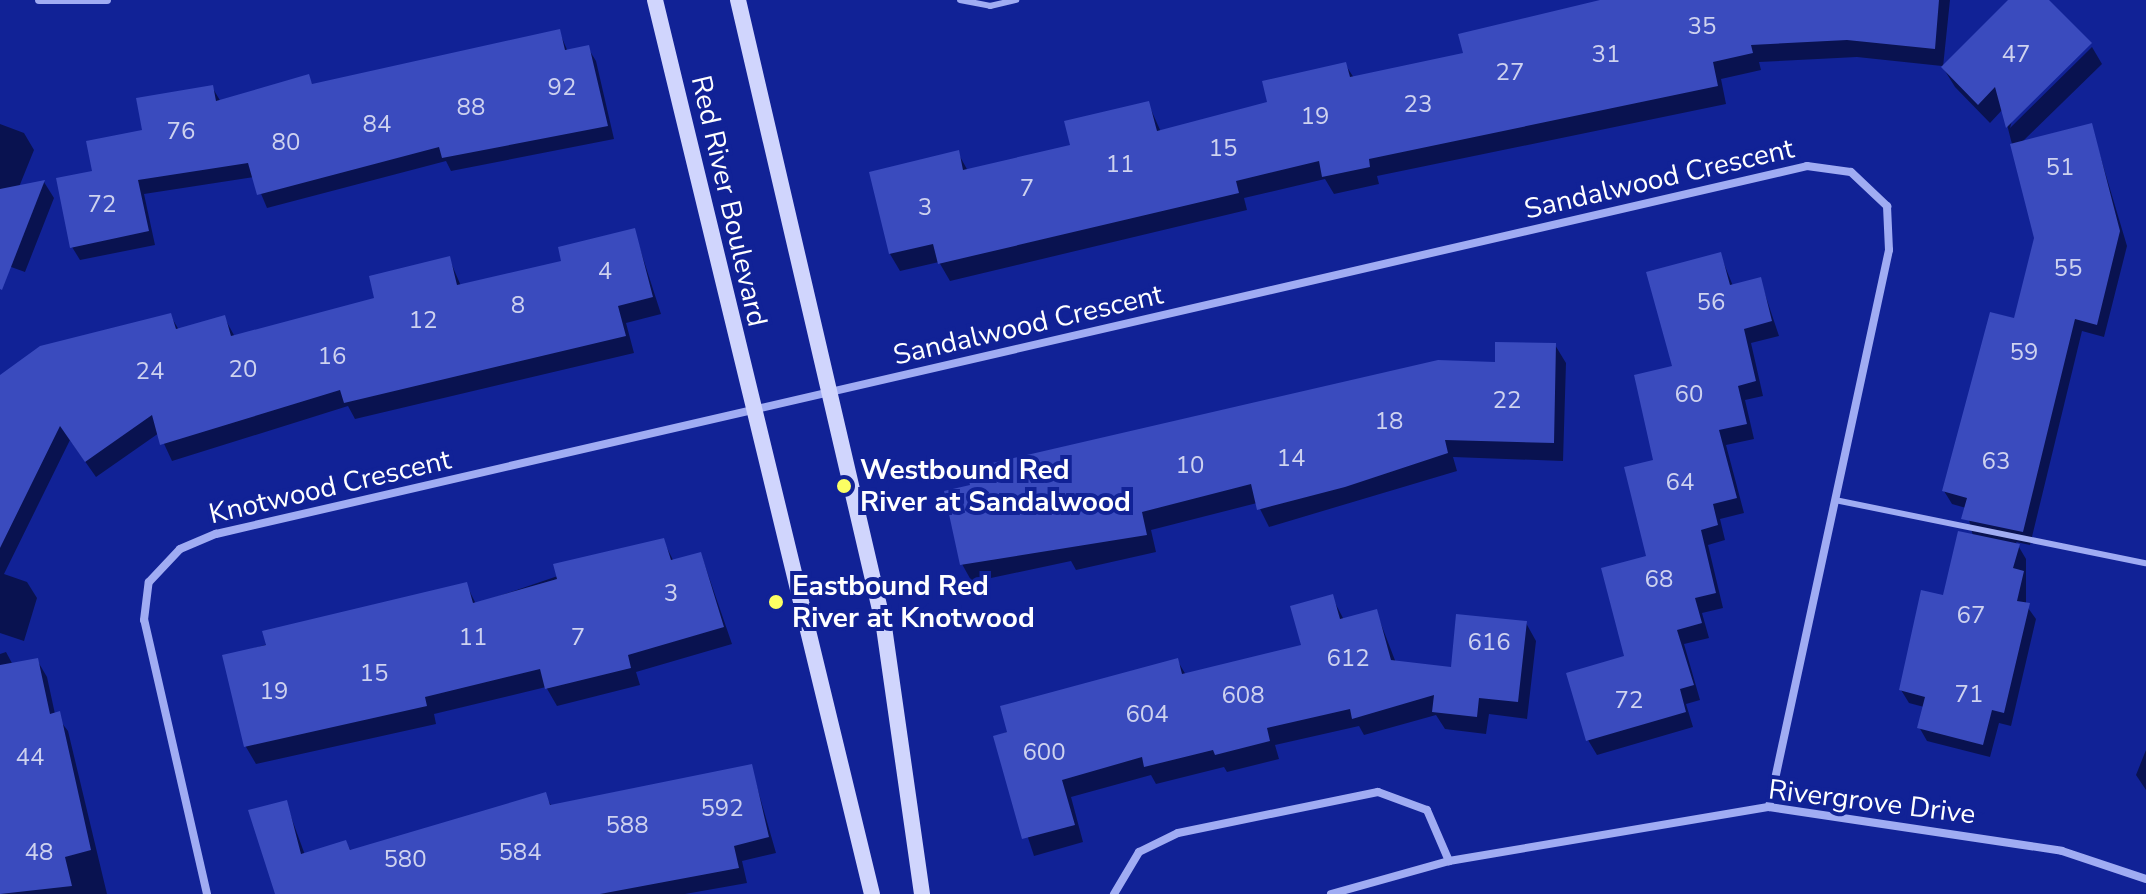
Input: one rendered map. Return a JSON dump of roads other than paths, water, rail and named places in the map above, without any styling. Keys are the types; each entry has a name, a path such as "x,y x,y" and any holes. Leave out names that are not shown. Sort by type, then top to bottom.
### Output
{"street":[{"path":"39,0 107,0"},
{"name":"Red River Boulevard","path":"655,0 753,414 872,894"},
{"name":"Red River Boulevard","path":"738,0 832,393 884,627 922,894"},
{"name":"Sandalwood Crescent","path":"832,393 1807,166 1851,172 1887,206 1889,250 1769,807"},
{"path":"753,414 832,393"},
{"name":"Knotwood Crescent","path":"207,894 144,620 149,582 180,549 216,534 753,414"},
{"path":"1114,894 1139,852 1178,833 1378,792 1427,810 1449,861"},
{"name":"Rivergrove Drive","path":"1331,894 1449,861 1769,807 2062,851 2146,879"}],"lane":[{"path":"960,0 990,6 1016,0"},
{"path":"1835,500 2146,563"}],"place":[{"name":"Westbound Red River at Sandalwood","path":"844,486"},
{"name":"Eastbound Red River at Knotwood","path":"776,602"}]}
